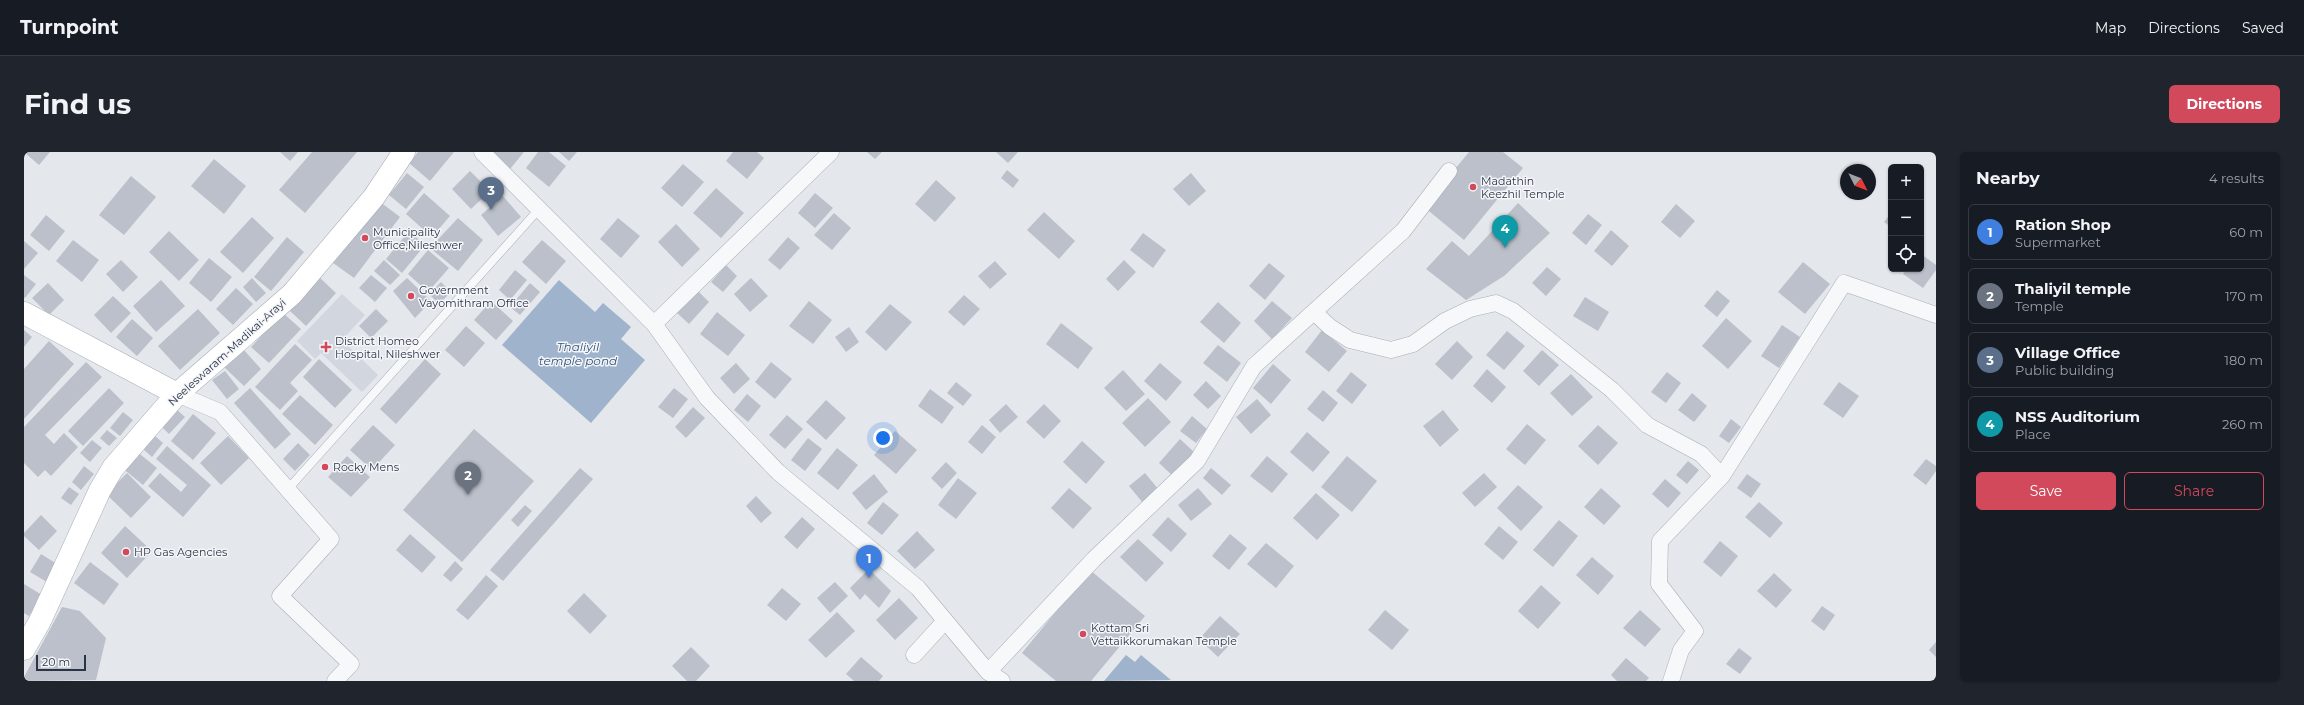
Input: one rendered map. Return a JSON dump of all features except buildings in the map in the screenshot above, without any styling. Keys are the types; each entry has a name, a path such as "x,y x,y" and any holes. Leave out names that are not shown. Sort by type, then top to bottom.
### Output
{"main road":[{"name":"Neeleswaram-Madikai-Arayi","path":"24,649 40,621 108,476 177,394 292,294 374,196 404,152"},
{"path":"24,313 177,394"}],"street":[{"path":"482,152 540,208 654,324 707,398 778,472 918,588 945,621 997,678 1094,559 1197,461 1254,366 1403,231 1449,171"},
{"path":"654,324 831,152"},
{"path":"1671,681 1681,650 1696,631 1659,584 1660,541 1722,476 1844,283 1936,315"},
{"path":"1314,312 1330,327 1350,340 1392,350 1413,344 1445,321 1470,309 1496,303 1513,311 1612,390 1647,425 1700,454 1722,476"},
{"path":"177,394 220,412 331,539 280,596 351,664 335,681"},
{"path":"914,655 945,621"}],"lane":[{"path":"288,489 540,208"}],"shaded area":[{"name":"District Homeo Hospital, Nileshwer","path":"342,294 365,315 342,340 378,375 362,392 321,353 315,359 297,341"}],"water":[{"name":"Thaliyil temple pond","path":"559,280 595,312 603,303 631,327 621,339 645,360 591,423 502,345"},
{"path":"1126,655 1135,662 1141,655 1171,680 1104,681"}],"place":[{"name":"Madathin Keezhil Temple","path":"1473,187"},
{"name":"Village Office","path":"491,210"},
{"name":"Municipality Office,Nileshwer","path":"365,238"},
{"name":"NSS Auditorium","path":"1505,248"},
{"name":"Government Vayomithram Office","path":"411,296"},
{"name":"District Homeo Hospital, Nileshwer","path":"326,347"},
{"name":"Rocky Mens","path":"325,467"},
{"name":"Thaliyil temple","path":"468,495"},
{"name":"HP Gas Agencies","path":"126,552"},
{"name":"Ration Shop","path":"869,578"},
{"name":"Kottam Sri Vettaikkorumakan Temple","path":"1083,634"}]}
